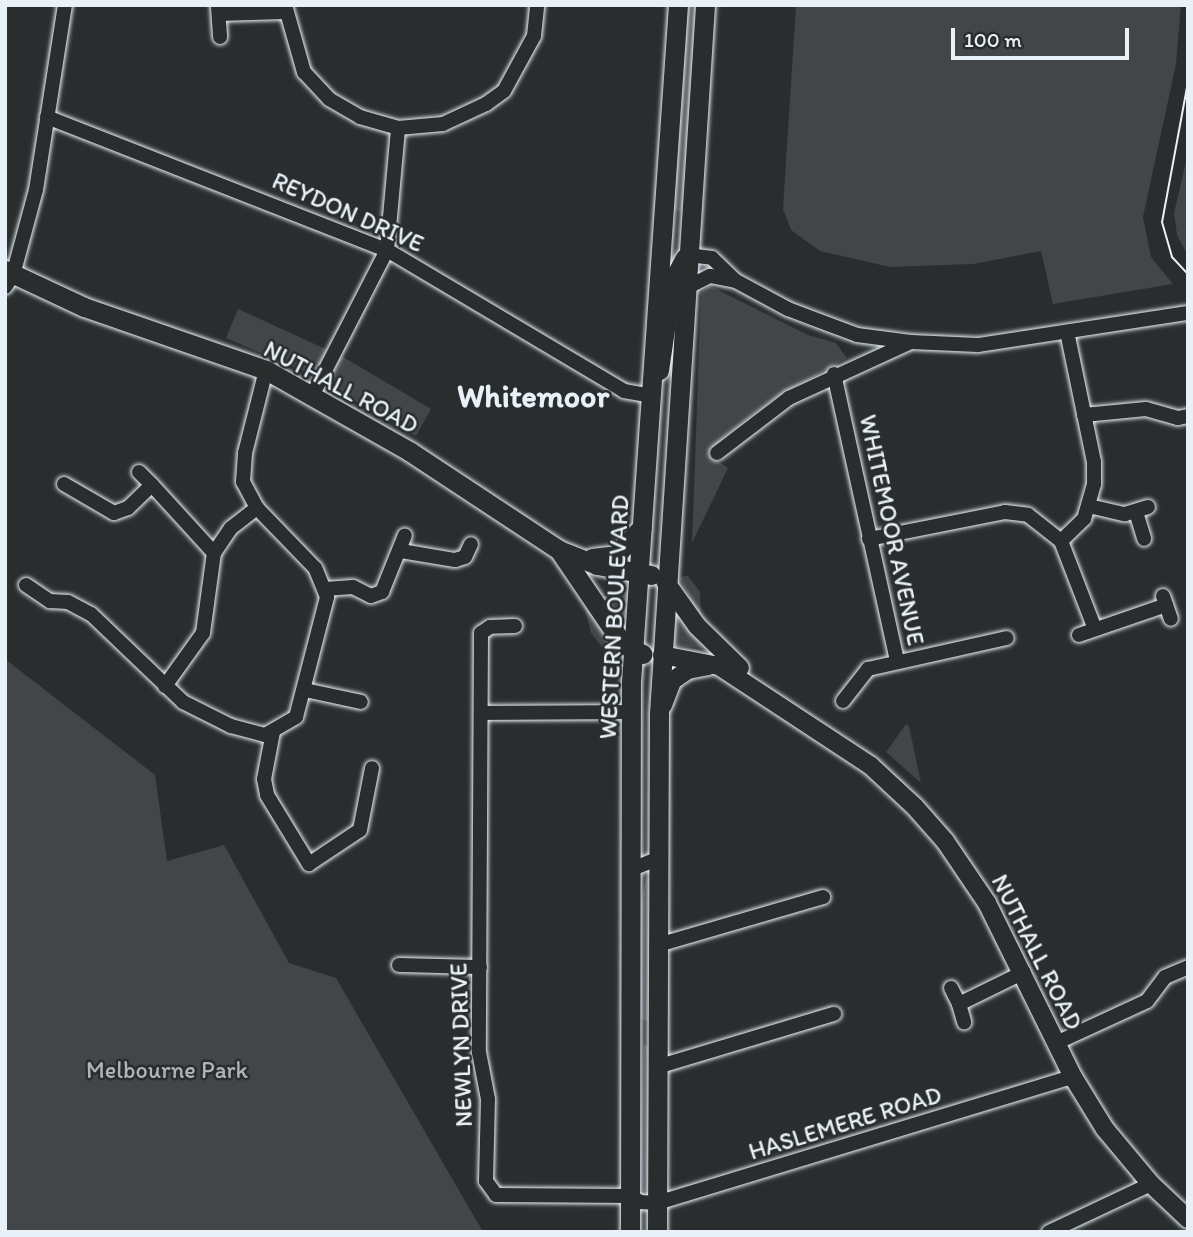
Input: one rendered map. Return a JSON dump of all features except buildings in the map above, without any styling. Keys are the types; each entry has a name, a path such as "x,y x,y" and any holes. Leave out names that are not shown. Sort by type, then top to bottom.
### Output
{"highway":[{"name":"WESTERN BOULEVARD","path":"630,1232 631,712 678,5"},
{"name":"WESTERN BOULEVARD","path":"656,1232 659,713 665,581 705,5"},
{"path":"652,396 666,343 672,282 677,265 688,255"},
{"name":"NUTHALL ROAD","path":"8,277 97,312 266,370 313,394 566,553 597,565 640,570 665,581"},
{"path":"566,553 616,555 642,527"},
{"name":"NUTHALL ROAD","path":"566,553 624,644 635,653 662,656"},
{"path":"631,1035 657,1035"}],"main road":[{"name":"NUTHALL ROAD","path":"665,581 696,626 728,659 817,729"},
{"name":"NUTHALL ROAD","path":"662,656 719,666 817,729 871,766 945,841 987,903 1024,972 1073,1077 1105,1129 1151,1184 1188,1219"},
{"path":"659,713 672,681 688,670 719,666"}],"street":[{"path":"8,277 36,190 65,5"},
{"path":"220,37 218,9 285,8 304,72 329,99 360,117 398,128 443,124 486,104 504,91 534,36 537,5"},
{"name":"REYDON DRIVE","path":"47,117 387,250 624,391 652,396"},
{"path":"313,394 387,250 398,128"},
{"path":"688,255 712,258 736,281 788,309 857,335 911,342 978,345 1188,313"},
{"path":"686,288 710,276 736,281"},
{"path":"1061,541 1084,519 1089,506 1094,462 1067,332"},
{"path":"717,453 789,398 834,374 911,342"},
{"path":"26,585 50,601 68,603 91,614 183,702 238,730 256,735 273,732 296,717 326,608 325,589 316,568 257,508 242,471 266,370"},
{"name":"WHITEMOOR AVENUE","path":"834,374 897,661 971,638 1007,638"},
{"path":"1084,415 1146,408 1178,418 1188,416"},
{"path":"139,472 214,553"},
{"path":"64,484 114,513 128,508 152,485"},
{"path":"1089,506 1142,510 1144,539"},
{"path":"165,686 203,633 214,553 231,528 257,508"},
{"path":"869,539 1005,512 1028,515 1061,541 1095,629"},
{"path":"325,589 353,587 376,595 384,589 405,535"},
{"path":"401,551 455,560 465,557 471,544"},
{"path":"1079,635 1167,607"},
{"name":"NEWLYN DRIVE","path":"514,626 490,627 481,633 479,1052 488,1099 490,1190 496,1195 631,1196"},
{"path":"843,701 868,669 897,661"},
{"path":"305,690 361,702"},
{"path":"481,713 631,712"},
{"path":"273,732 264,779 267,795 309,864 360,830 372,768"},
{"path":"632,869 659,858"},
{"path":"658,945 823,897"},
{"path":"399,965 480,967"},
{"path":"1056,1043 1147,1001 1165,977 1188,967"},
{"path":"959,1004 1024,972"},
{"path":"951,988 964,1022"},
{"path":"657,1067 834,1014"},
{"name":"HASLEMERE ROAD","path":"657,1203 1073,1077"},
{"path":"1049,1232 1151,1184"},
{"path":"631,1196 657,1203"}],"green space":[{"path":"684,5 698,5 682,211 670,210"},
{"path":"796,5 1181,5 1176,64 1143,217 1151,257 1173,284 1053,304 1041,251 973,264 890,267 820,251 791,230 783,209"},
{"path":"1188,153 1188,256 1177,235 1174,213"},
{"path":"710,286 808,335 836,343 847,358 776,397 724,437 717,461 728,468 692,543 701,293"},
{"path":"238,309 345,358 431,409 416,436 301,370 226,338"},
{"path":"688,576 700,592 701,619 679,577"},
{"path":"624,589 627,593 624,630 601,597"},
{"path":"590,607 608,640 615,664 591,633 585,608"},
{"path":"675,611 707,648 673,646"},
{"name":"Melbourne Park","path":"5,659 155,775 167,861 224,845 289,963 336,978 483,1232 5,1232"},
{"path":"906,724 909,726 921,783 886,752"},
{"path":"646,877 651,879 649,1021 640,1018 640,910"},
{"path":"643,1043 649,1047 650,1187 645,1191 640,1189"}],"tram line":[{"path":"1188,82 1162,222 1172,257 1188,274"}],"district":[{"name":"Whitemoor","path":"533,396"}]}
